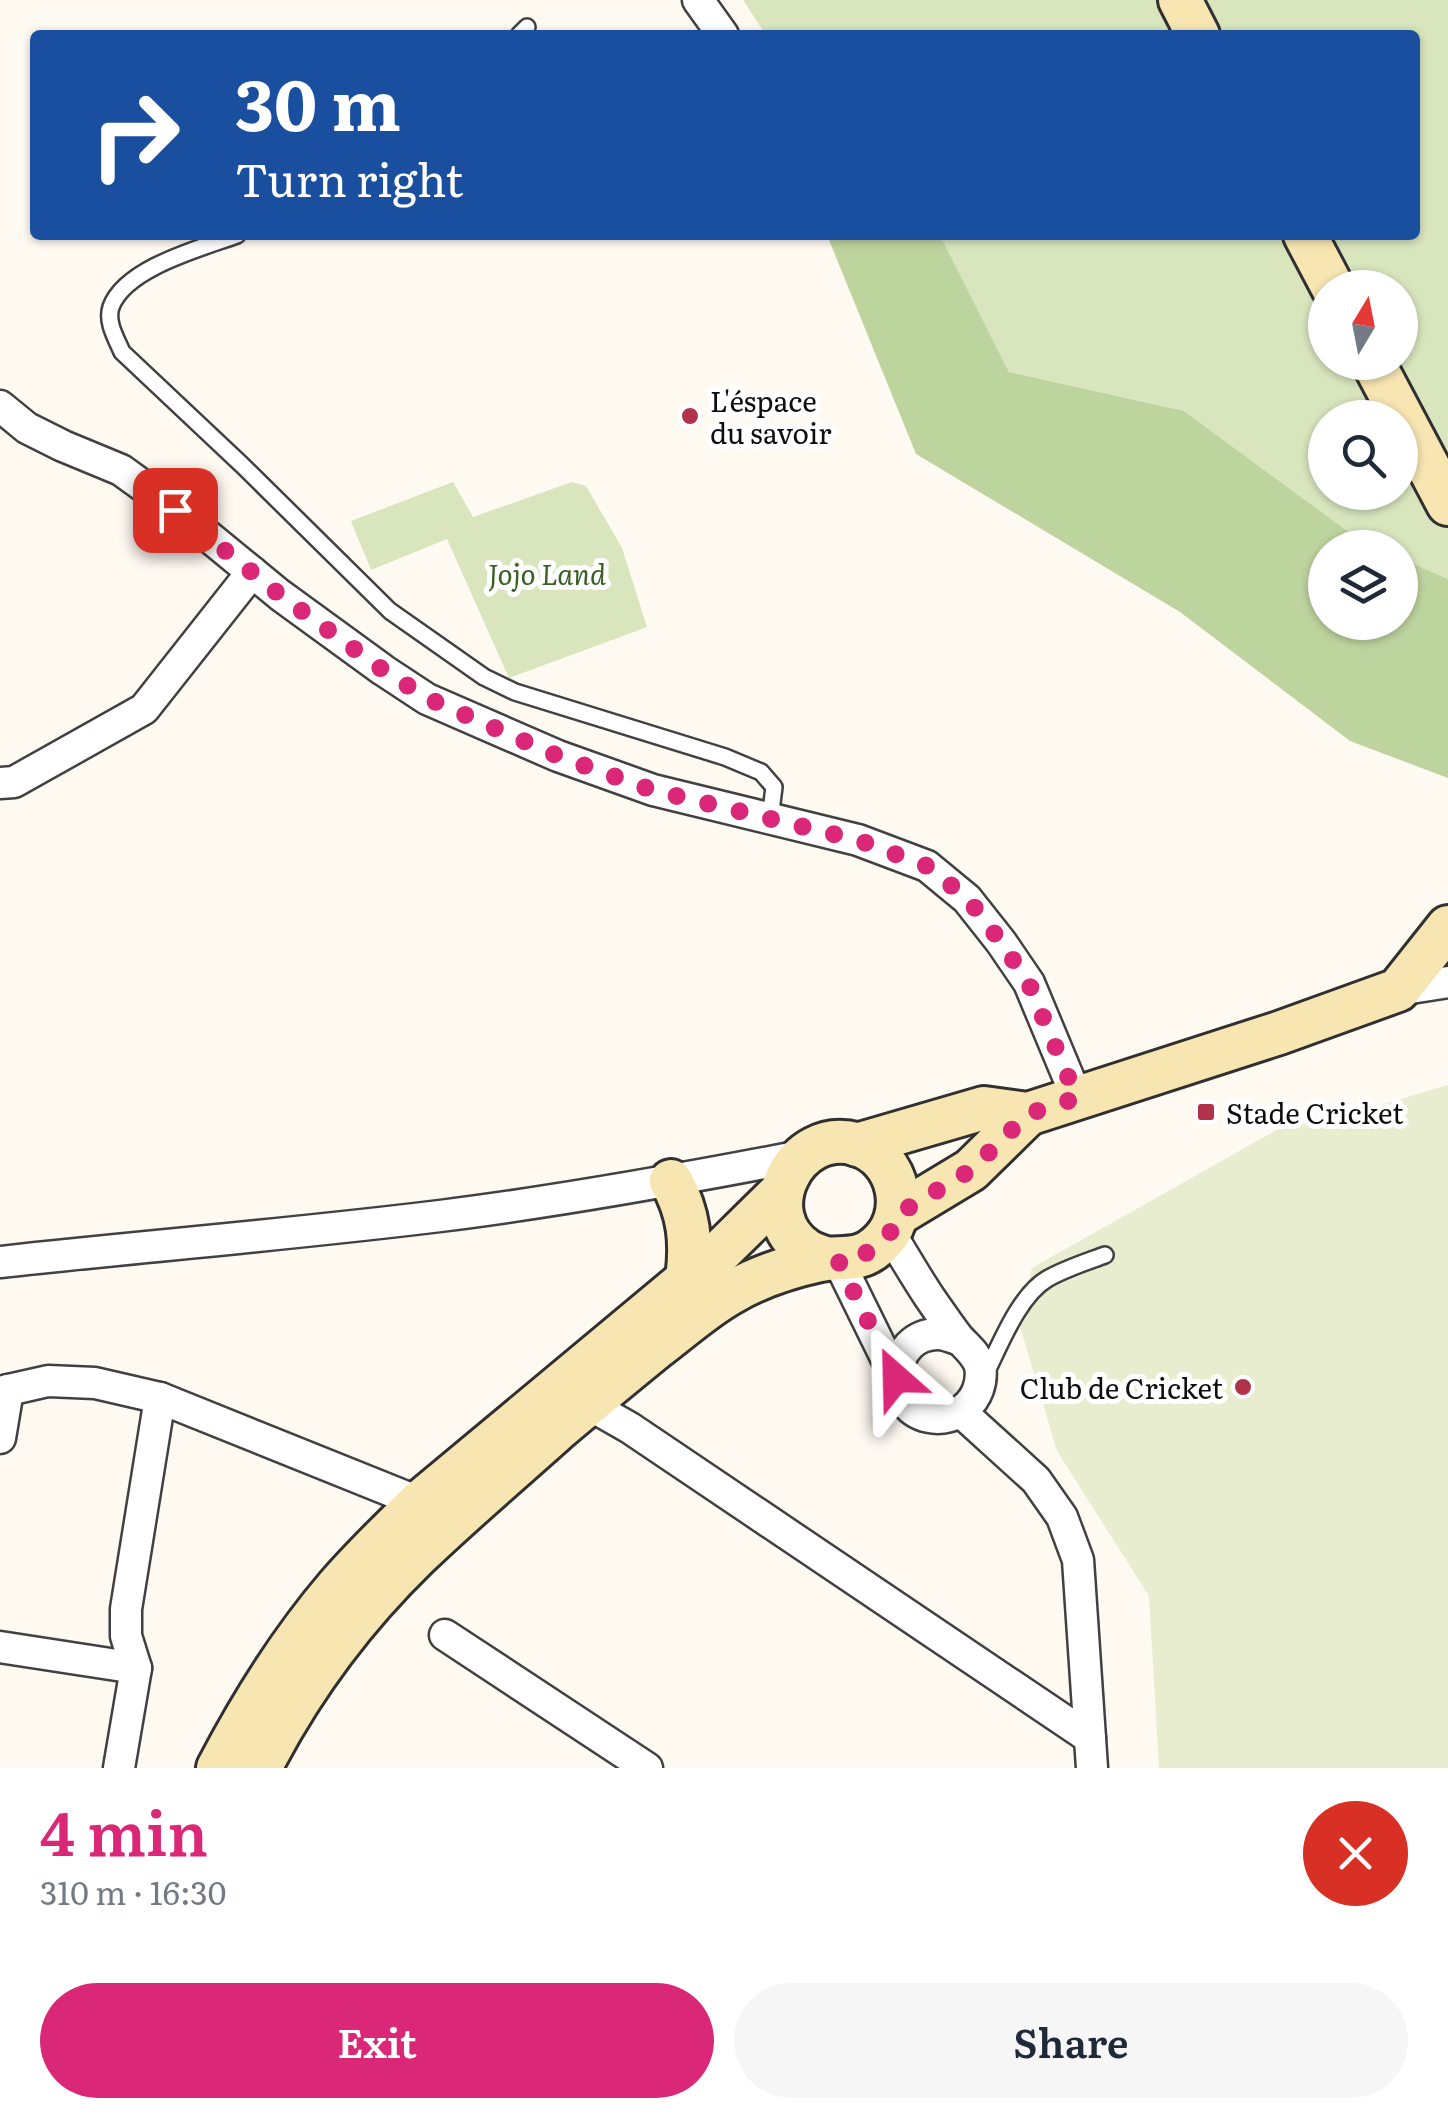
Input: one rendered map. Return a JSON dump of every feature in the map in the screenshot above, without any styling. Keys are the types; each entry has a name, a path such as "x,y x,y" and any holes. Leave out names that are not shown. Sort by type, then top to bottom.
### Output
{"main road":[{"path":"1180,0 1195,30"},
{"path":"1308,240 1323,270"},
{"path":"1383,380 1448,504"},
{"path":"857,1144 984,1108 1028,1114 1398,990 1448,928"},
{"path":"218,1768 270,1678 339,1585 588,1404 726,1295 792,1267 858,1257 876,1248 894,1223 971,1170 1028,1114"},
{"path":"832,1259 806,1250 791,1235 782,1214 781,1192 788,1172 818,1146 857,1144 876,1154 891,1171 898,1192 894,1223"},
{"path":"670,1181 680,1199 690,1237 687,1279"},
{"path":"260,1768 305,1691 339,1644 415,1558 439,1510 781,1192"}],"street":[{"path":"698,0 719,30"},
{"path":"0,406 27,428 121,470 383,670 427,698 544,750 652,790 858,840 927,866 968,899 1029,984 1077,1098"},
{"path":"0,783 14,782 144,709 252,572"},
{"path":"1398,990 1448,982"},
{"path":"0,1262 444,1215 670,1181 802,1156"},
{"path":"832,1259 896,1378 900,1395 926,1417 944,1418 961,1412 974,1400 980,1384 980,1367 973,1351 960,1340 929,1296 894,1223"},
{"path":"896,1378 900,1356 916,1340 938,1334 960,1340"},
{"path":"0,1438 4,1391 48,1381 95,1383 160,1398 439,1510"},
{"path":"119,1768 136,1668 126,1636 126,1609 160,1398"},
{"path":"588,1404 630,1428 1091,1753"},
{"path":"961,1412 1036,1480 1062,1517 1078,1560 1091,1753"},
{"path":"445,1635 648,1768"},
{"path":"0,1647 136,1668"}],"lane":[{"path":"223,240 160,262 122,290 110,310 112,329 122,352 390,611 484,677 515,692 761,772 774,787 770,819"},
{"path":"980,1384 1029,1295 1048,1278 1105,1254"}],"green space":[{"path":"743,0 1448,0 1448,579 1418,566 1418,530 1346,530 1319,510 1418,510 1418,400 1308,400 1308,502 1184,411 1009,372 943,240 1420,240 1420,30 763,30"},
{"path":"829,240 943,240 1009,372 1184,411 1308,502 1308,510 1319,510 1346,530 1308,530 1308,640 1418,640 1418,566 1448,579 1448,778 1350,741 1180,612 916,454"},
{"name":"Jojo Land","path":"453,482 473,517 572,482 586,486 622,548 647,627 509,678 447,539 371,570 351,521"},
{"name":"Club de Cricket","path":"1448,1085 1448,1768 1159,1768 1149,1596 1057,1451 1019,1323 1032,1268 1287,1124 1384,1104"}],"place":[{"name":"L'éspace du savoir","path":"690,416"},
{"name":"Stade Cricket","path":"1206,1112"},
{"name":"Club de Cricket","path":"1243,1387"}],"route":[{"path":"175,510 280,595 427,698 558,756 652,790 858,840 927,866 968,899 1029,984 1077,1098 1028,1114 971,1170 898,1214 890,1233 876,1248 858,1257 838,1260 896,1378"}]}
